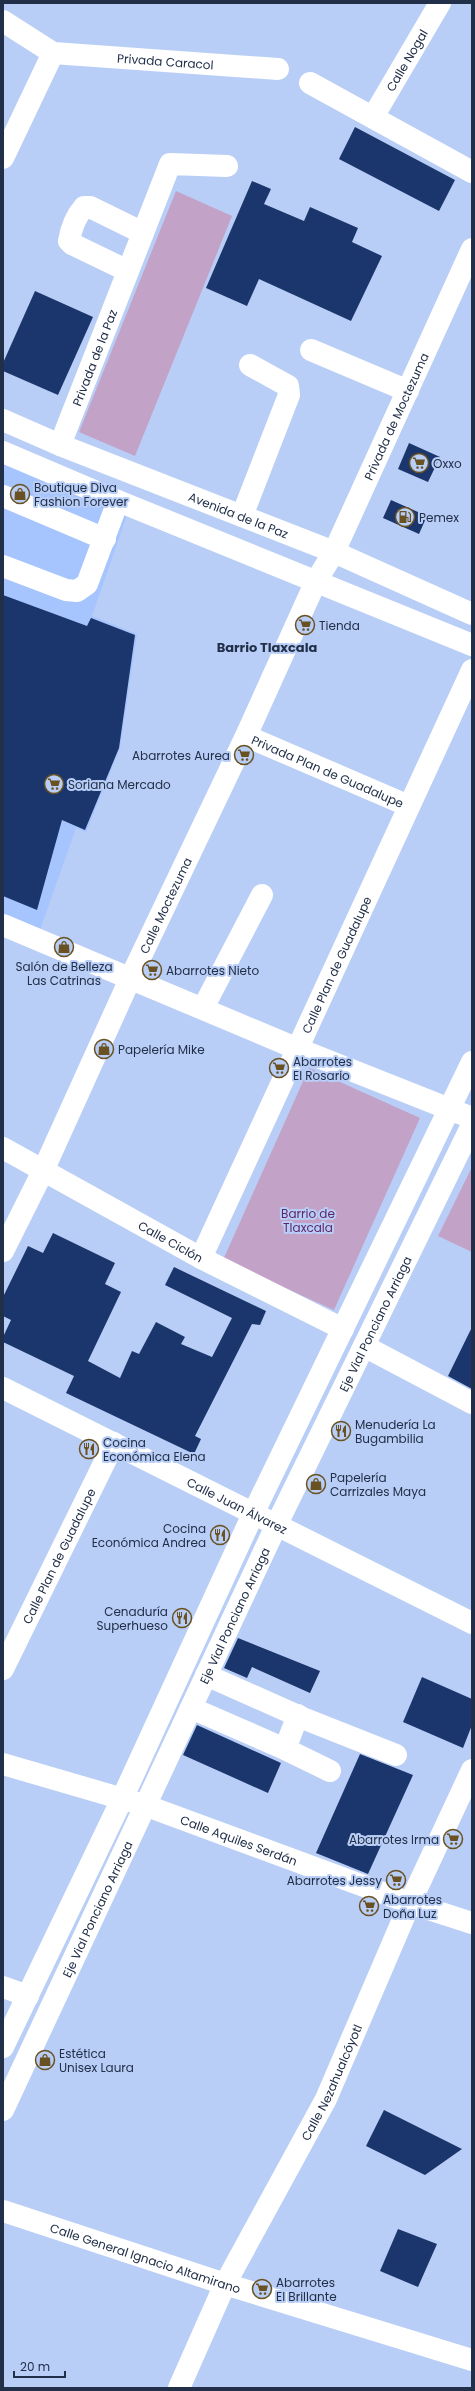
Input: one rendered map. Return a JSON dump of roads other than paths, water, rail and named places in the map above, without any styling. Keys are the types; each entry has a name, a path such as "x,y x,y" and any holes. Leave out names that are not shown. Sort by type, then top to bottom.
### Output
{"street":[{"name":"Calle Nogal","path":"373,117 440,3"},
{"name":"Privada Caracol","path":"3,21 53,53 278,69"},
{"path":"3,158 53,53"},
{"path":"310,83 472,172"},
{"name":"Privada de la Paz","path":"60,445 170,164 227,166"},
{"path":"128,271 72,244 69,241 70,233 80,212 84,207 90,206 143,233"},
{"name":"Privada de Moctezuma","path":"316,581 334,552 472,249"},
{"path":"311,350 408,391"},
{"path":"242,516 289,395 288,386 250,365"},
{"name":"Avenida de la Paz","path":"3,420 60,445 334,552 472,614"},
{"path":"3,452 118,501 472,645"},
{"path":"3,496 105,539"},
{"path":"3,566 66,590 77,591 87,584 118,501"},
{"name":"Calle Moctezuma","path":"3,1251 43,1171 130,979 246,736 316,581"},
{"path":"402,616 414,589"},
{"name":"Calle Plan de Guadalupe","path":"201,1258 472,670"},
{"name":"Privada Plan de Guadalupe","path":"246,736 409,806"},
{"path":"203,1008 262,895"},
{"path":"3,925 298,1049 472,1118"},
{"name":"Eje Vial Ponciano Arriaga","path":"3,2047 122,1799 253,1514 472,1062"},
{"name":"Eje Vial Ponciano Arriaga","path":"3,2110 276,1526 472,1125"},
{"name":"Calle Ciclón","path":"3,1148 201,1258 342,1329"},
{"path":"364,1346 472,1403"},
{"name":"Calle Juan Álvarez","path":"3,1388 276,1526 472,1622"},
{"name":"Calle Plan de Guadalupe","path":"3,1669 114,1443"},
{"path":"206,1675 298,1716 396,1755"},
{"path":"191,1708 285,1748 330,1771"},
{"path":"285,1748 298,1716"},
{"name":"Calle Aquiles Serdán","path":"3,1764 146,1806 410,1903 472,1923"},
{"name":"Calle Nezahualcóyotl","path":"179,2388 225,2284 326,2099 410,1903 472,1770"},
{"path":"3,1987 28,1996"},
{"name":"Calle General Ignacio Altamirano","path":"3,2211 225,2284 472,2360"}],"place":[{"name":"Oxxo","path":"419,463"},
{"name":"Boutique Diva Fashion Forever","path":"20,494"},
{"name":"Pemex","path":"405,517"},
{"name":"Tienda","path":"305,625"},
{"name":"Abarrotes Aurea","path":"244,755"},
{"name":"Soriana Mercado","path":"54,784"},
{"name":"Salón de Belleza Las Catrinas","path":"64,947"},
{"name":"Abarrotes Nieto","path":"152,970"},
{"name":"Papelería Mike","path":"104,1049"},
{"name":"Abarrotes El Rosario","path":"279,1068"},
{"name":"Menudería La Bugambilia","path":"341,1431"},
{"name":"Cocina Económica Elena","path":"89,1449"},
{"name":"Papelería Carrizales Maya","path":"316,1484"},
{"name":"Cocina Económica Andrea","path":"220,1535"},
{"name":"Cenaduría Superhueso","path":"182,1618"},
{"name":"Abarrotes Irma","path":"453,1839"},
{"name":"Abarrotes Jessy","path":"396,1880"},
{"name":"Abarrotes Doña Luz","path":"369,1906"},
{"name":"Estética Unisex Laura","path":"45,2060"},
{"name":"Abarrotes El Brillante","path":"262,2289"}],"district":[{"name":"Barrio Tlaxcala","path":"267,647"}],"park label":[{"name":"Barrio de Tlaxcala","path":"308,1220"}]}
